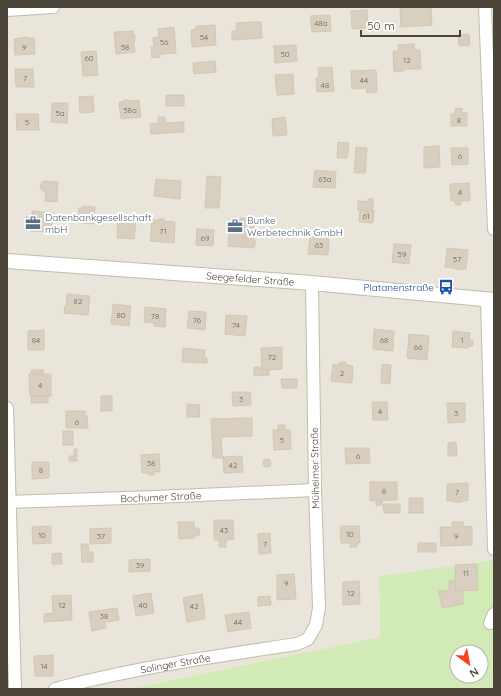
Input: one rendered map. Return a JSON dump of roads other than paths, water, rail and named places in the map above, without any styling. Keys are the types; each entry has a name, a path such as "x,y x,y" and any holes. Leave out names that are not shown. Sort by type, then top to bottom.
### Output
{"street":[{"path":"7,10 53,7"},
{"path":"485,7 494,229"},
{"name":"Seegefelder Straße","path":"7,261 312,283 491,300"},
{"name":"Mülheimer Straße","path":"297,644 308,639 316,625 319,608 315,490 312,283"},
{"path":"491,300 494,549"},
{"path":"7,408 8,502 14,689"},
{"name":"Bochumer Straße","path":"8,502 315,490"},
{"name":"Solinger Straße","path":"54,689 128,672 214,656 297,644"}],"place":[{"name":"Datenbankgesellschaft mbH","path":"33,223"},
{"name":"Bunke Werbetechnik GmbH","path":"235,226"},
{"name":"Platanenstraße","path":"446,287"}]}
